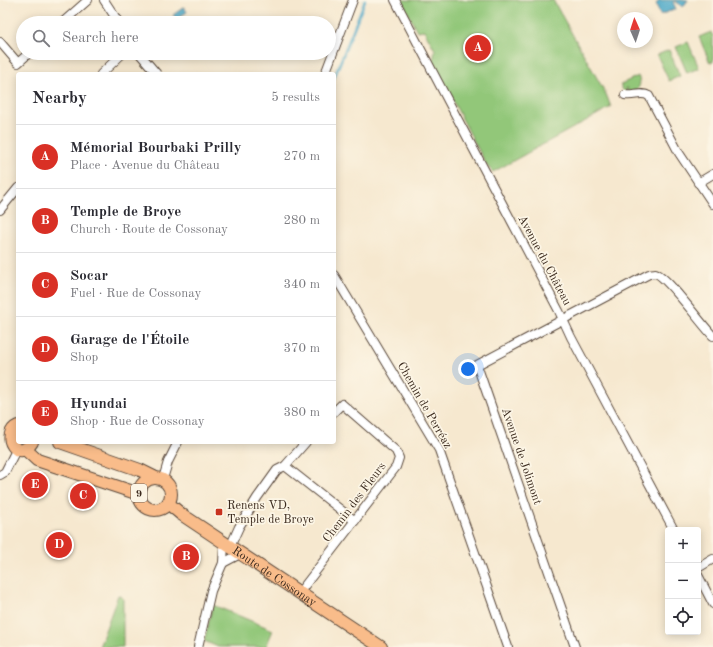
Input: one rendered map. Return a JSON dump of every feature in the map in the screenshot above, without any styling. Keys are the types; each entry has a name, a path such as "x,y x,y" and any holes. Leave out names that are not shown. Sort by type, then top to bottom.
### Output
{"main road":[{"name":"9","path":"9,429 7,440 10,446 24,447 37,460 139,494"},
{"name":"9","path":"66,444 140,470 159,478 170,486 172,495 169,504 161,510 152,510 144,506 139,494 142,484 147,480 159,478"},
{"name":"Route de Cossonay","path":"169,504 181,514 231,548 381,647"}],"street":[{"path":"70,16 88,0"},
{"path":"104,0 114,16"},
{"path":"336,45 353,0"},
{"name":"Avenue du Château","path":"395,0 672,527"},
{"path":"0,42 18,63 21,60"},
{"path":"103,72 116,60"},
{"path":"145,60 155,72"},
{"path":"326,72 330,60"},
{"path":"625,95 630,96 643,93 649,96 679,152 713,204"},
{"path":"698,183 713,174"},
{"path":"0,210 16,190"},
{"name":"Avenue de Jolimont","path":"575,647 477,365 649,274 654,273 660,276 679,295 703,326 713,336"},
{"name":"Chemin de Perréaz","path":"336,278 439,450 508,647"},
{"name":"Chemin des Fleurs","path":"300,593 396,467 399,458 396,451 342,404 336,410"},
{"path":"159,478 177,444"},
{"path":"198,647 211,590 231,548 239,527 277,470 285,466 304,444"},
{"path":"0,475 5,472 24,447"},
{"path":"285,466 355,521"},
{"path":"223,563 231,548"},
{"path":"701,566 713,559"},
{"path":"701,582 713,604"}],"green space":[{"path":"401,0 553,0 606,94 611,107 493,172 487,166 437,71 433,61 435,50 424,30 417,31"},
{"path":"711,32 713,37 713,62 710,63 699,37"},
{"path":"688,42 699,68 687,73 676,47"},
{"path":"669,50 680,76 669,81 657,55"},
{"path":"638,76 640,83 636,90 627,93 628,88 626,88 626,92 623,90 621,84"},
{"path":"118,595 123,598 123,647 99,647"},
{"path":"213,605 273,630 266,647 218,647 204,641"}],"water":[{"path":"659,0 688,0 683,7 675,1 673,2 676,9 660,15 656,4"},
{"path":"184,7 187,12 181,16 173,15"}],"waterway":[{"path":"336,73 365,0"}],"place":[{"name":"Mémorial Bourbaki Prilly","path":"478,48"},
{"name":"Hyundai","path":"35,485"},
{"name":"Socar","path":"83,496"},
{"name":"Renens VD, Temple de Broye","path":"219,512"},
{"name":"Garage de l'Étoile","path":"59,545"},
{"name":"Temple de Broye","path":"186,557"}]}
